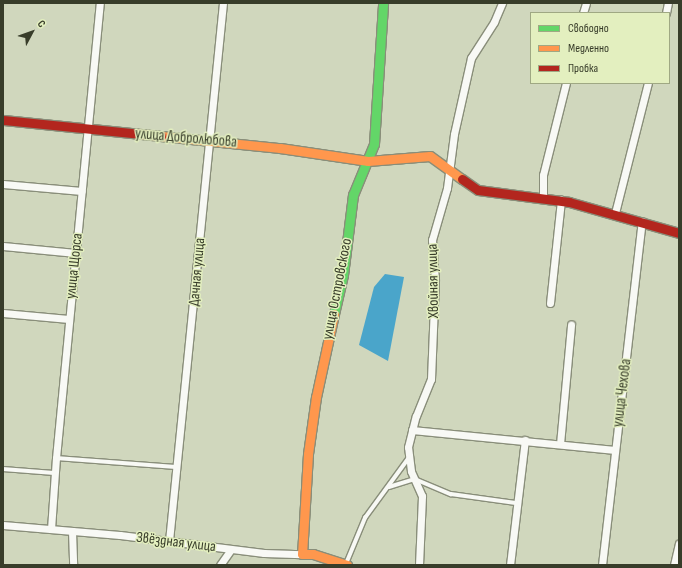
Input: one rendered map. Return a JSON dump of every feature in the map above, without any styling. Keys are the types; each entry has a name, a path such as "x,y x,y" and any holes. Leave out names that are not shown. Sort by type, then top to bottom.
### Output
{"street":[{"name":"улица Щорса","path":"51,529 54,473 100,3"},
{"name":"Дачная улица","path":"169,541 223,3"},
{"name":"улица Островского","path":"302,554 308,454 316,397 343,275 353,195 368,161 376,124 383,3"},
{"name":"Хвойная улица","path":"419,565 423,506 422,496 414,479 408,459 412,430 431,379 435,280 432,240 451,170 454,134 471,58 494,22 502,3"},
{"path":"543,197 543,175 566,84"},
{"path":"615,213 648,84"},
{"name":"улица Добролюбова","path":"3,120 303,150 368,161 424,155 436,158 478,190 560,200 615,213 679,233"},
{"path":"3,184 82,191"},
{"path":"550,303 560,200"},
{"name":"улица Чехова","path":"602,565 642,221"},
{"path":"3,246 76,253"},
{"path":"3,313 69,319"},
{"path":"560,444 571,325"},
{"path":"412,430 615,450"},
{"path":"510,565 525,440"},
{"name":"Звёздная улица","path":"3,525 169,541 231,549 302,554 347,565"},
{"path":"72,531 73,565"},
{"path":"674,565 679,544"},
{"path":"220,565 231,549"}],"lane":[{"path":"56,458 177,467"},
{"path":"347,565 365,518 408,459"},
{"path":"3,469 54,473"},
{"path":"389,487 414,479 450,494 517,503"}],"water":[{"path":"385,274 404,277 388,361 359,345 374,287"}],"traffic: fast":[{"path":"334,314 343,275 353,195 374,144 383,3"}],"traffic: slow":[{"path":"161,136 280,148 368,161 430,156 462,179"},
{"path":"334,314 316,397 308,454 302,554 313,554 347,565"}],"traffic: jam":[{"path":"3,120 161,136"},
{"path":"462,179 478,190 569,202 679,233"}]}
